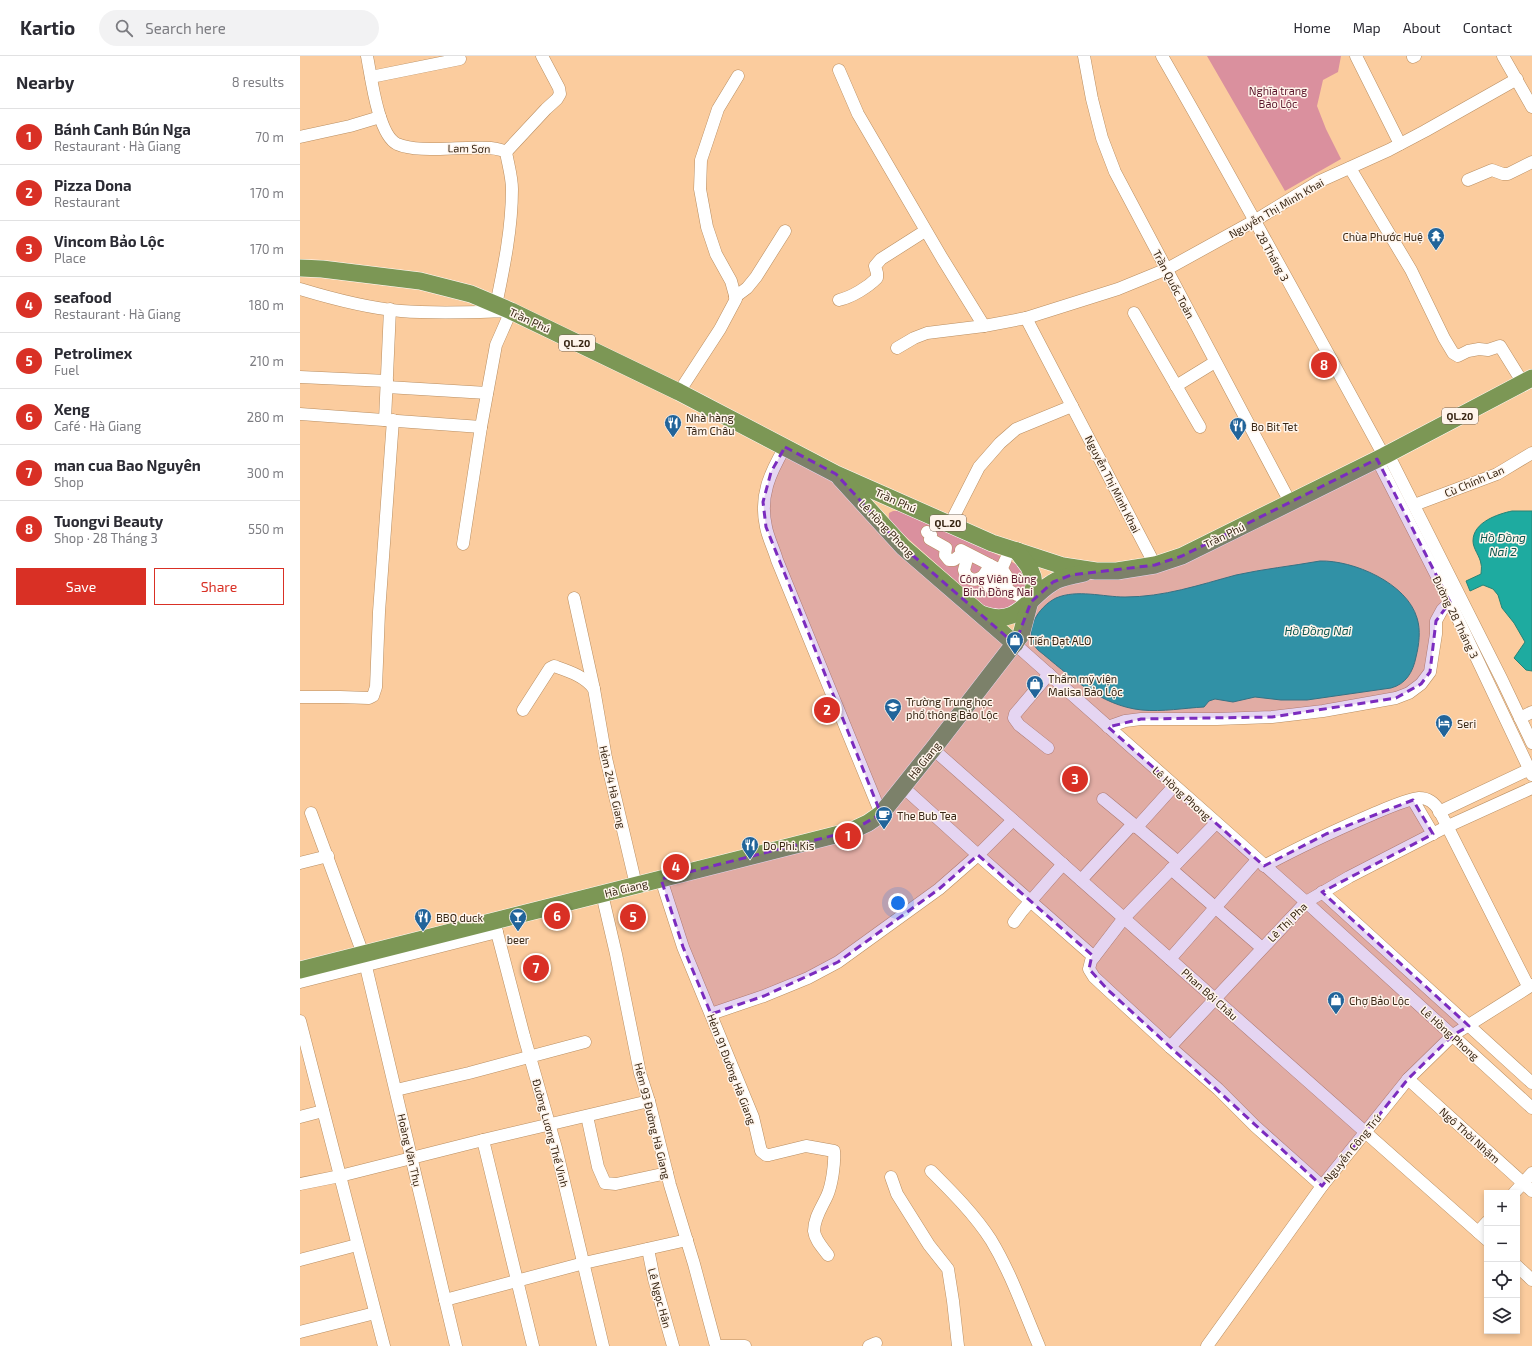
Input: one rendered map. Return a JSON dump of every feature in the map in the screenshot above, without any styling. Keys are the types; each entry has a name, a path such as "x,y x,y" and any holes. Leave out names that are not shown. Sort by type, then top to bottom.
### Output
{"highway":[{"name":"Trần Phú","path":"300,268 322,269 420,281 471,294 504,308 679,392 836,474 992,543 998,566 1063,566 1096,571 1117,571 1155,565 1182,556 1383,457 1527,380"},
{"name":"Lê Hồng Phong","path":"836,474 903,547 1015,644"},
{"path":"882,525 884,511 888,507 900,502"},
{"name":"Hà Giang","path":"981,614 991,618 1012,616 1034,586 1033,577 1029,567 998,566"},
{"name":"Hà Giang","path":"1024,598 1045,588 1053,582 1071,575 1096,571"},
{"name":"Hà Giang","path":"300,970 365,960 495,926 602,894 851,831 868,823 881,814 1015,644 1021,635 1024,598"}],"street":[{"name":"Lam Sơn","path":"367,56 380,117 389,137 397,144 416,148 488,148 506,152 512,188 510,226 503,274 504,308 481,427 463,544"},
{"path":"506,152 557,99 560,94 559,88 542,56"},
{"name":"Trần Quốc Toản","path":"1084,56 1092,99 1102,138 1115,172 1290,502"},
{"name":"28 Tháng 3","path":"1162,56 1227,169 1383,457"},
{"path":"1356,56 1400,144"},
{"path":"1503,56 1524,84 1532,107"},
{"path":"371,77 460,59"},
{"path":"839,70 858,114 925,231 984,326"},
{"path":"679,392 720,329 736,299 732,281 716,254 707,227 700,189 701,160 718,109 738,76"},
{"name":"Nguyễn Thị Minh Khai","path":"897,348 914,338 927,334 1026,318 1118,289 1167,269 1254,221 1318,182 1524,84"},
{"path":"300,137 350,126 380,117"},
{"path":"1468,180 1492,170 1508,174 1532,162"},
{"path":"1350,168 1411,270 1444,338 1453,353 1458,356 1479,349 1488,350 1500,346 1527,380"},
{"path":"735,297 747,288 756,277 785,231"},
{"path":"839,300 846,299 868,286 877,278 875,266 881,259 925,231"},
{"path":"300,289 343,302 390,309 440,312 504,308"},
{"path":"300,697 340,696 369,698 374,693 376,687 389,420 387,384 390,309"},
{"path":"1134,313 1200,427"},
{"name":"Nguyễn Thị Minh Khai","path":"1026,318 1155,565"},
{"path":"1176,386 1215,362"},
{"path":"300,377 487,393"},
{"path":"950,524 979,467 1000,443 1016,429 1072,406"},
{"path":"300,414 481,427"},
{"path":"785,447 771,472 763,502 766,527 780,567 881,814"},
{"name":"Cù Chính Lan","path":"1414,505 1497,474 1532,453"},
{"name":"Đường 28 Tháng 3","path":"1383,457 1414,505 1502,680 1532,744"},
{"name":"Đường 28 Tháng 3","path":"1383,457 1450,602 1531,771"},
{"path":"927,532 931,535 930,539 946,548 945,555 949,560 954,560 960,555 965,554 967,559 964,570 967,578 978,580 998,566"},
{"path":"935,542 941,540 998,566 1008,578 1006,588 1024,598"},
{"name":"Hẻm 24 Hà Giang","path":"574,598 594,689 606,758 636,885"},
{"path":"1108,727 1125,721 1141,719 1217,719 1279,716 1323,711 1396,698 1408,693 1421,684 1430,672 1436,621 1442,610 1450,602"},
{"name":"Lê Hồng Phong","path":"1015,644 1306,902 1532,1108"},
{"path":"523,710 550,668 554,666 574,674 590,683 594,689"},
{"path":"1048,748 1019,725 1014,718 1015,714 1049,674"},
{"path":"1490,686 1502,680"},
{"path":"1520,718 1532,712"},
{"name":"Phan Bội Châu","path":"933,749 1483,1236"},
{"path":"1439,812 1531,771"},
{"path":"903,786 978,855 1094,957"},
{"path":"1137,827 1174,786"},
{"name":"Lê Thị Pha","path":"1170,1047 1306,902 1322,892 1446,827 1532,788"},
{"path":"1170,959 1216,907 1261,863 1391,807 1419,798 1427,799 1433,802 1439,812 1530,986"},
{"path":"1103,799 1137,827 1216,907 1262,948"},
{"path":"1413,800 1433,834"},
{"name":"Hoàng Văn Thụ","path":"312,813 365,960 456,1346"},
{"path":"711,1014 764,996 808,978 838,962 939,889 978,855 1013,820"},
{"path":"1216,823 1124,918 1091,961 1089,969 1094,977 1218,1089 1255,1126 1322,1186"},
{"path":"1081,880 1130,826 1137,827"},
{"path":"300,863 328,856"},
{"path":"1014,922 1063,864"},
{"name":"Hẻm 91 Đường Hà Giang","path":"661,879 683,947 711,1014 715,1029 733,1066 753,1117 761,1151 763,1154 769,1155 806,1146 834,1151 835,1161 828,1195 818,1214 814,1231 816,1238 828,1255"},
{"name":"Lê Hồng Phong","path":"1322,892 1532,1083"},
{"name":"Hẻm 93 Đường Hà Giang","path":"602,894 616,954 640,1073 716,1346"},
{"name":"Đường Lương Thế Vinh","path":"495,926 529,1056 549,1124 603,1346"},
{"name":"Hà Giang","path":"300,982 365,960"},
{"name":"Nguyễn Công Trứ","path":"1207,1346 1322,1186 1408,1079 1453,1035 1530,986"},
{"path":"300,1021 304,1055 323,1111 384,1346"},
{"path":"396,1090 469,1073 585,1042"},
{"name":"Ngô Thời Nhậm","path":"1408,1079 1528,1187"},
{"path":"300,1184 340,1176 483,1140 649,1101"},
{"path":"300,1117 323,1111"},
{"path":"587,1116 598,1167 605,1183 622,1183 667,1173"},
{"path":"483,1140 533,1346"},
{"path":"931,1170 990,1240 1000,1256 1039,1346"},
{"path":"1528,1187 1532,1173"},
{"path":"891,1177 897,1194 929,1245 948,1269 958,1346"},
{"path":"1483,1236 1486,1226"},
{"path":"445,1300 584,1263 687,1240"},
{"path":"300,1260 357,1245"},
{"name":"Lê Ngọc Hân","path":"648,1249 654,1279 673,1346"},
{"path":"1520,1269 1532,1280"},
{"path":"300,1331 375,1313"},
{"path":"716,1346 745,1346"}],"highlighted area":[{"path":"785,447 836,474 903,547 1015,644 1031,602 1053,582 1071,575 1155,565 1182,556 1377,459 1450,602 1436,621 1430,672 1421,684 1396,698 1272,717 1141,719 1108,727 1264,866 1326,834 1413,800 1433,834 1322,892 1469,1026 1453,1035 1408,1079 1322,1186 1108,990 1089,969 1092,955 978,855 939,889 838,962 764,996 711,1014 683,947 661,879 851,831 881,814 766,527 763,502 771,472"}],"green space":[{"name":"Nghĩa trang Bảo Lộc","path":"1207,56 1341,56 1338,72 1323,80 1317,106 1326,129 1341,159 1285,191"},
{"name":"Công Viên Bùng Binh Đồng Nai","path":"899,511 1007,559 1022,568 1027,579 1020,598 1014,605 1004,612 985,607 895,527 890,521 889,517 889,513"}],"water":[{"name":"Hồ Đồng Nai 2","path":"1512,511 1532,511 1532,671 1526,670 1514,658 1525,642 1514,623 1502,608 1498,595 1493,589 1483,585 1470,591 1466,581 1481,574 1480,561 1473,541 1474,534 1477,529 1487,520 1500,514"},
{"name":"Hồ Đồng Nai","path":"1320,561 1333,562 1363,569 1391,584 1411,605 1417,618 1419,643 1413,668 1408,677 1401,684 1391,688 1307,700 1281,700 1255,697 1233,702 1215,699 1209,701 1204,707 1142,710 1112,702 1086,688 1038,650 1033,643 1031,636 1031,628 1038,614 1049,602 1064,595 1090,594 1125,597 1154,595 1181,590 1236,575"}],"place":[{"name":"Chùa Phước Huệ","path":"1436,251"},
{"name":"Tuongvi Beauty","path":"1324,365"},
{"name":"Nhà hàng Tâm Châu","path":"673,438"},
{"name":"Bo Bit Tet","path":"1238,441"},
{"name":"Tiến Đạt ALO","path":"1015,655"},
{"name":"Thẩm mỹ viện Malisa Bảo Lộc","path":"1035,699"},
{"name":"Pizza Dona","path":"827,710"},
{"name":"Trường Trung học phổ thông Bảo Lộc","path":"893,722"},
{"name":"Seri","path":"1444,738"},
{"name":"Vincom Bảo Lộc","path":"1075,779"},
{"name":"The Bub Tea","path":"884,830"},
{"name":"Bánh Canh Bún Nga","path":"848,836"},
{"name":"Do Phi. Kis","path":"750,860"},
{"name":"seafood","path":"676,867"},
{"name":"Xeng","path":"557,916"},
{"name":"Petrolimex","path":"633,917"},
{"name":"BBQ duck","path":"423,932"},
{"name":"beer","path":"518,932"},
{"name":"man cua Bao Nguyên","path":"536,968"},
{"name":"Chợ Bảo Lộc","path":"1336,1015"}]}
